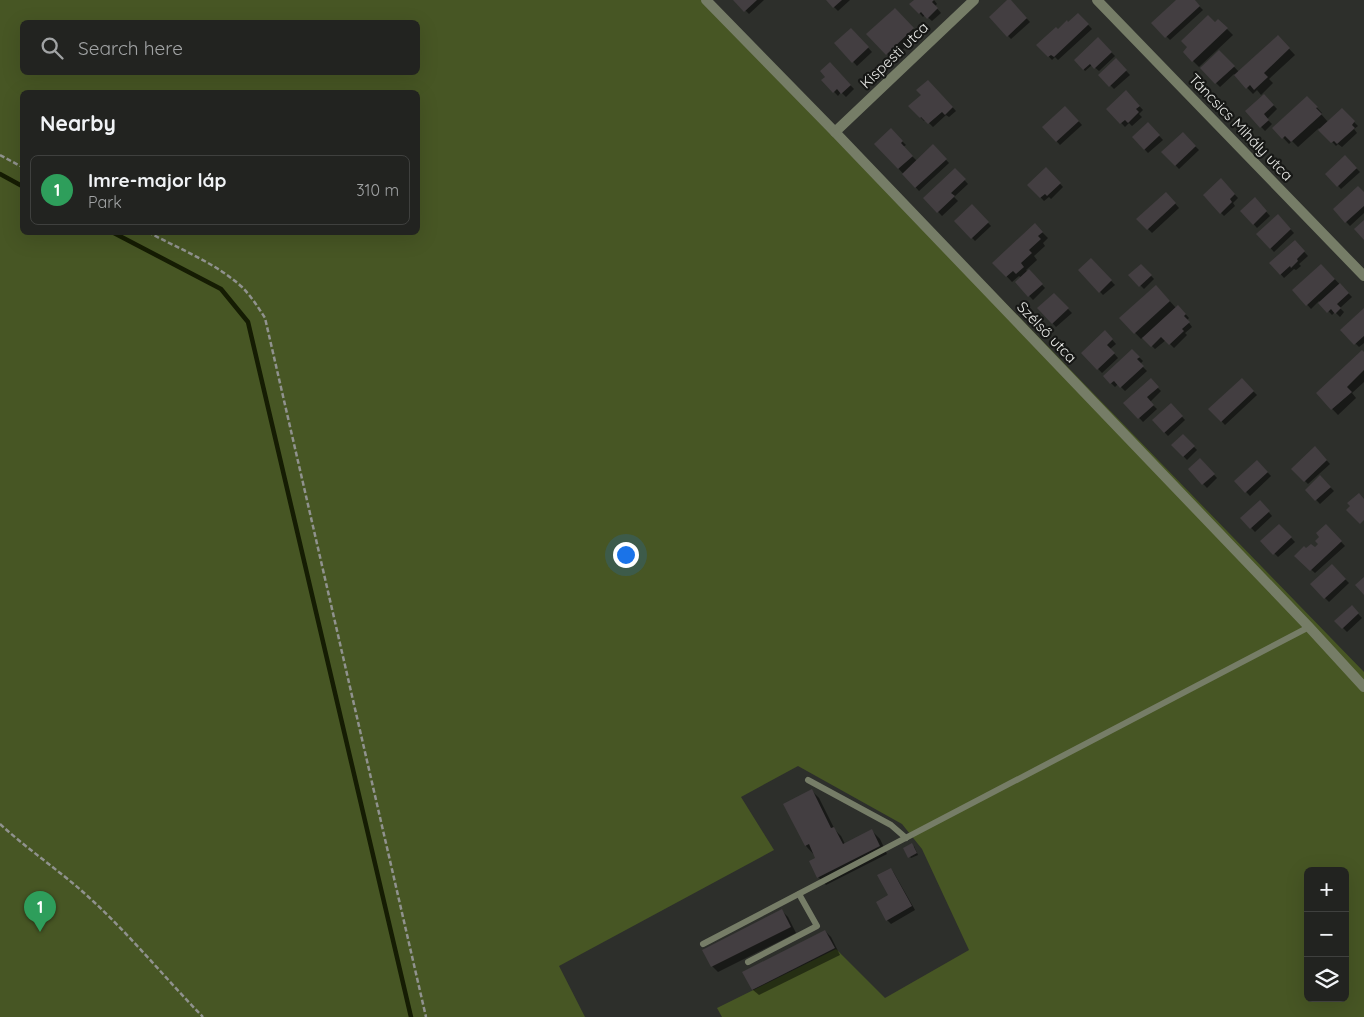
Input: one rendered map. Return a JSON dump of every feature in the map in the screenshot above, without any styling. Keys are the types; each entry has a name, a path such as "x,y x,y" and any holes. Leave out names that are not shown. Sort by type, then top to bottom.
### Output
{"street":[{"name":"Szélső utca","path":"706,0 835,132 1309,627 1364,687"},
{"name":"Kispesti utca","path":"835,132 974,0"},
{"name":"Táncsics Mihály utca","path":"1097,0 1364,276"}],"lane":[{"path":"703,944 1309,627"},
{"path":"808,780 891,825 906,838"},
{"path":"748,962 817,926 800,894"}],"path":[{"path":"0,155 20,166"},
{"path":"154,235 219,270 242,287 265,318 426,1017"},
{"path":"0,824 90,898 129,935 176,989 204,1017"}],"green space":[{"path":"0,0 711,0 1364,672 1364,1017 722,1017 717,1008 836,949 885,998 969,950 922,849 902,824 798,766 741,797 774,850 559,966 585,1017 0,1017"}],"building":[{"path":"733,0 757,0 744,12"},
{"path":"826,0 842,0 833,8"},
{"path":"914,0 934,0 932,2 938,8 927,19 921,12 919,14 909,4"},
{"path":"1007,0 1011,0 1027,18 1007,37 989,17"},
{"path":"1176,0 1195,0 1200,6 1165,38 1151,23"},
{"path":"895,8 914,28 886,55 866,34"},
{"path":"1078,13 1089,24 1054,57 1051,55 1048,57 1036,45 1056,27 1058,29"},
{"path":"1208,15 1215,22 1218,19 1228,28 1192,62 1183,52 1187,47 1181,41"},
{"path":"851,28 869,47 852,63 834,43"},
{"path":"1278,35 1290,48 1264,73 1268,77 1254,90 1250,85 1246,89 1234,75"},
{"path":"1098,37 1112,52 1094,69 1090,64 1083,70 1074,60"},
{"path":"1219,50 1235,66 1215,84 1200,68"},
{"path":"1116,58 1127,70 1109,87 1098,75"},
{"path":"830,62 851,85 841,94 837,89 833,93 821,80 825,77 820,71"},
{"path":"928,80 953,107 945,115 942,112 928,124 908,106 921,95 916,90"},
{"path":"1126,90 1140,106 1136,109 1139,112 1128,123 1125,120 1120,124 1106,109"},
{"path":"1264,94 1274,105 1264,114 1269,120 1260,128 1245,111"},
{"path":"1307,96 1322,114 1291,142 1285,136 1282,139 1272,128"},
{"path":"1065,106 1079,121 1056,142 1042,127"},
{"path":"1342,108 1355,121 1352,125 1355,128 1337,144 1334,141 1331,143 1318,130"},
{"path":"1148,122 1160,135 1144,150 1132,137"},
{"path":"891,128 913,156 898,169 874,144"},
{"path":"1183,132 1196,146 1175,166 1161,152"},
{"path":"933,144 947,159 915,188 902,174"},
{"path":"1345,155 1357,168 1337,187 1325,174"},
{"path":"1046,167 1061,183 1047,196 1045,194 1040,198 1027,185"},
{"path":"955,168 966,179 951,193 955,196 937,213 923,198"},
{"path":"1221,178 1235,194 1230,199 1232,202 1220,214 1203,195"},
{"path":"1358,186 1364,192 1364,206 1345,223 1333,209"},
{"path":"1166,192 1176,203 1147,230 1136,219"},
{"path":"1255,197 1267,211 1253,225 1240,211"},
{"path":"972,204 989,222 971,239 954,221"},
{"path":"1278,214 1291,229 1270,249 1256,234"},
{"path":"1364,220 1364,240 1354,229"},
{"path":"1035,223 1043,232 1038,236 1041,239 1029,250 1032,253 1021,263 1024,267 1016,274 1013,271 1006,277 992,263"},
{"path":"1295,240 1305,251 1291,268 1290,266 1280,275 1269,263"},
{"path":"1091,258 1112,280 1099,293 1078,270"},
{"path":"1141,264 1152,275 1139,287 1128,275"},
{"path":"1321,264 1335,279 1306,306 1292,290"},
{"path":"1029,269 1043,284 1028,297 1015,282"},
{"path":"1340,283 1349,293 1337,304 1341,308 1335,314 1331,309 1327,313 1318,303"},
{"path":"1156,285 1170,301 1134,334 1119,318"},
{"path":"1054,293 1069,308 1052,324 1037,308"},
{"path":"1178,305 1190,322 1182,329 1184,331 1169,345 1161,337 1151,347 1142,338"},
{"path":"1364,308 1364,336 1354,345 1340,330"},
{"path":"1105,330 1113,339 1107,345 1115,353 1097,370 1081,353"},
{"path":"1132,349 1140,357 1137,359 1144,366 1120,388 1114,381 1110,384 1103,376"},
{"path":"1362,350 1364,352 1364,370 1347,387 1352,392 1331,410 1316,393"},
{"path":"1151,378 1159,387 1147,397 1154,405 1138,419 1123,403"},
{"path":"1242,378 1254,391 1221,422 1208,409"},
{"path":"1171,403 1183,416 1164,433 1152,420"},
{"path":"1183,434 1195,446 1183,457 1171,445"},
{"path":"1315,446 1327,460 1304,482 1291,469"},
{"path":"1200,458 1215,474 1202,485 1188,469"},
{"path":"1257,460 1268,472 1245,493 1234,481"},
{"path":"1320,475 1331,487 1315,501 1305,490"},
{"path":"1359,493 1364,499 1364,520 1360,524 1346,510 1350,506 1347,503"},
{"path":"1260,500 1270,511 1250,529 1240,518"},
{"path":"1279,524 1292,537 1273,555 1260,541"},
{"path":"1326,524 1342,541 1310,571 1294,556 1304,546 1306,548 1311,544 1315,547 1318,544 1315,541 1319,537 1316,533"},
{"path":"1332,564 1346,579 1324,599 1310,584"},
{"path":"1364,577 1364,595 1355,585"},
{"path":"1352,605 1359,613 1342,629 1334,621"},
{"path":"812,789 831,828 834,827 843,844 872,829 880,846 817,878 809,861 815,858 809,844 805,846 783,804"},
{"path":"912,843 917,853 908,858 903,848"},
{"path":"891,868 912,906 886,921 876,902 888,895 877,875"},
{"path":"782,909 791,927 711,967 702,950"},
{"path":"825,930 835,948 752,990 742,972"}],"waterway":[{"path":"0,174 20,185"},
{"path":"118,235 221,289 248,322 411,1017"}],"place":[{"name":"Imre-major láp","path":"40,932"}]}
